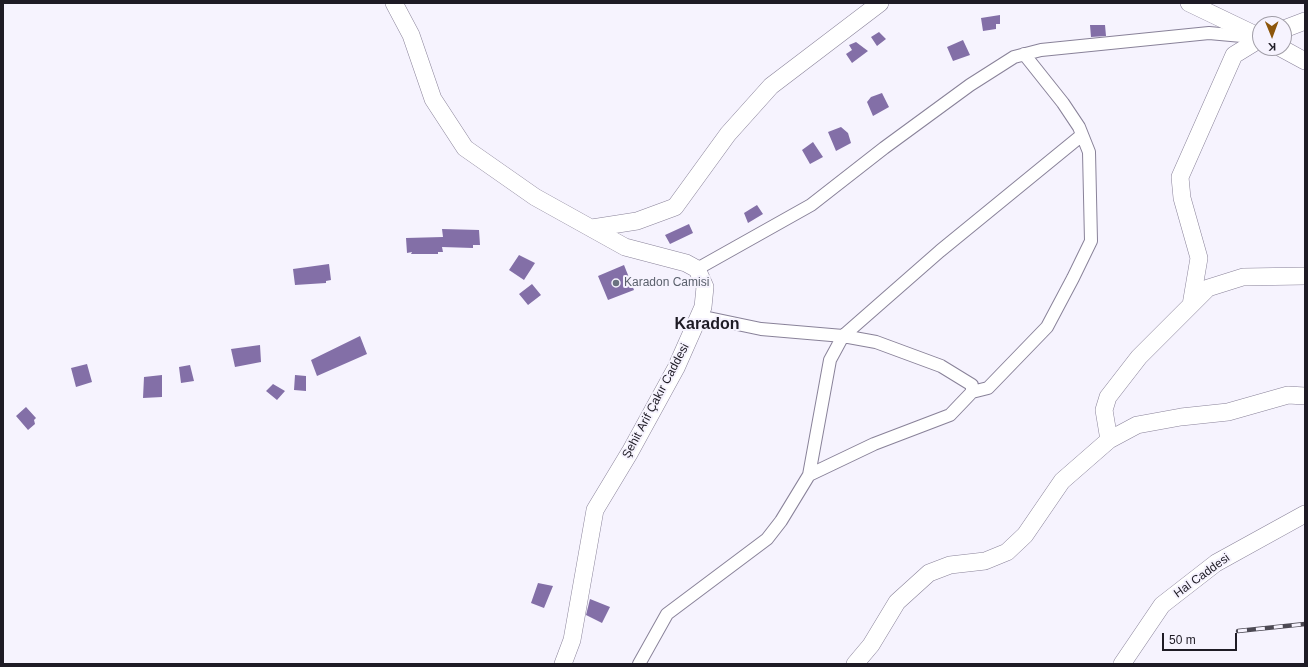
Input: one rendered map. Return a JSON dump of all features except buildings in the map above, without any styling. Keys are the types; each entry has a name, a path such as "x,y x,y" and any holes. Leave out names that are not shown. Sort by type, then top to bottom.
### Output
{"street":[{"path":"394,3 411,35 433,99 465,148 535,197 625,246 686,263 697,269 812,205 884,148 970,85 1014,56 1056,48 1208,33 1252,37"},
{"path":"592,228 637,221 675,207 728,134 771,86 880,3"},
{"path":"1189,3 1252,34"},
{"path":"1292,26 1305,21"},
{"path":"1191,305 1199,258 1182,198 1180,177 1234,54 1252,43"},
{"path":"809,475 874,444 950,415 972,392 988,388 1047,327 1073,278 1091,241 1089,152 1082,135 1063,103 1024,54"},
{"path":"1292,54 1305,61"},
{"path":"639,664 667,614 767,539 781,521 809,475 830,360 842,336 940,251 1082,135"},
{"name":"Şehit Arif Çakır Caddesi","path":"563,664 572,640 595,510 630,452 676,368 703,307 705,287 697,269"},
{"path":"1109,440 1104,410 1108,397 1139,357 1208,288 1242,276 1305,276"},
{"path":"699,316 761,329 842,336 876,342 941,366 972,385 972,392"},
{"path":"855,664 871,645 897,602 929,573 950,565 985,561 1007,552 1025,535 1062,480 1109,440 1137,425 1181,417 1228,412 1288,395 1305,396"},
{"name":"Hal Caddesi","path":"1122,664 1162,605 1216,563 1305,514"}],"railway":[{"path":"1238,631 1305,624"}],"place":[{"name":"Karadon Camisi","path":"616,283"}],"district":[{"name":"Karadon","path":"707,325"}]}
